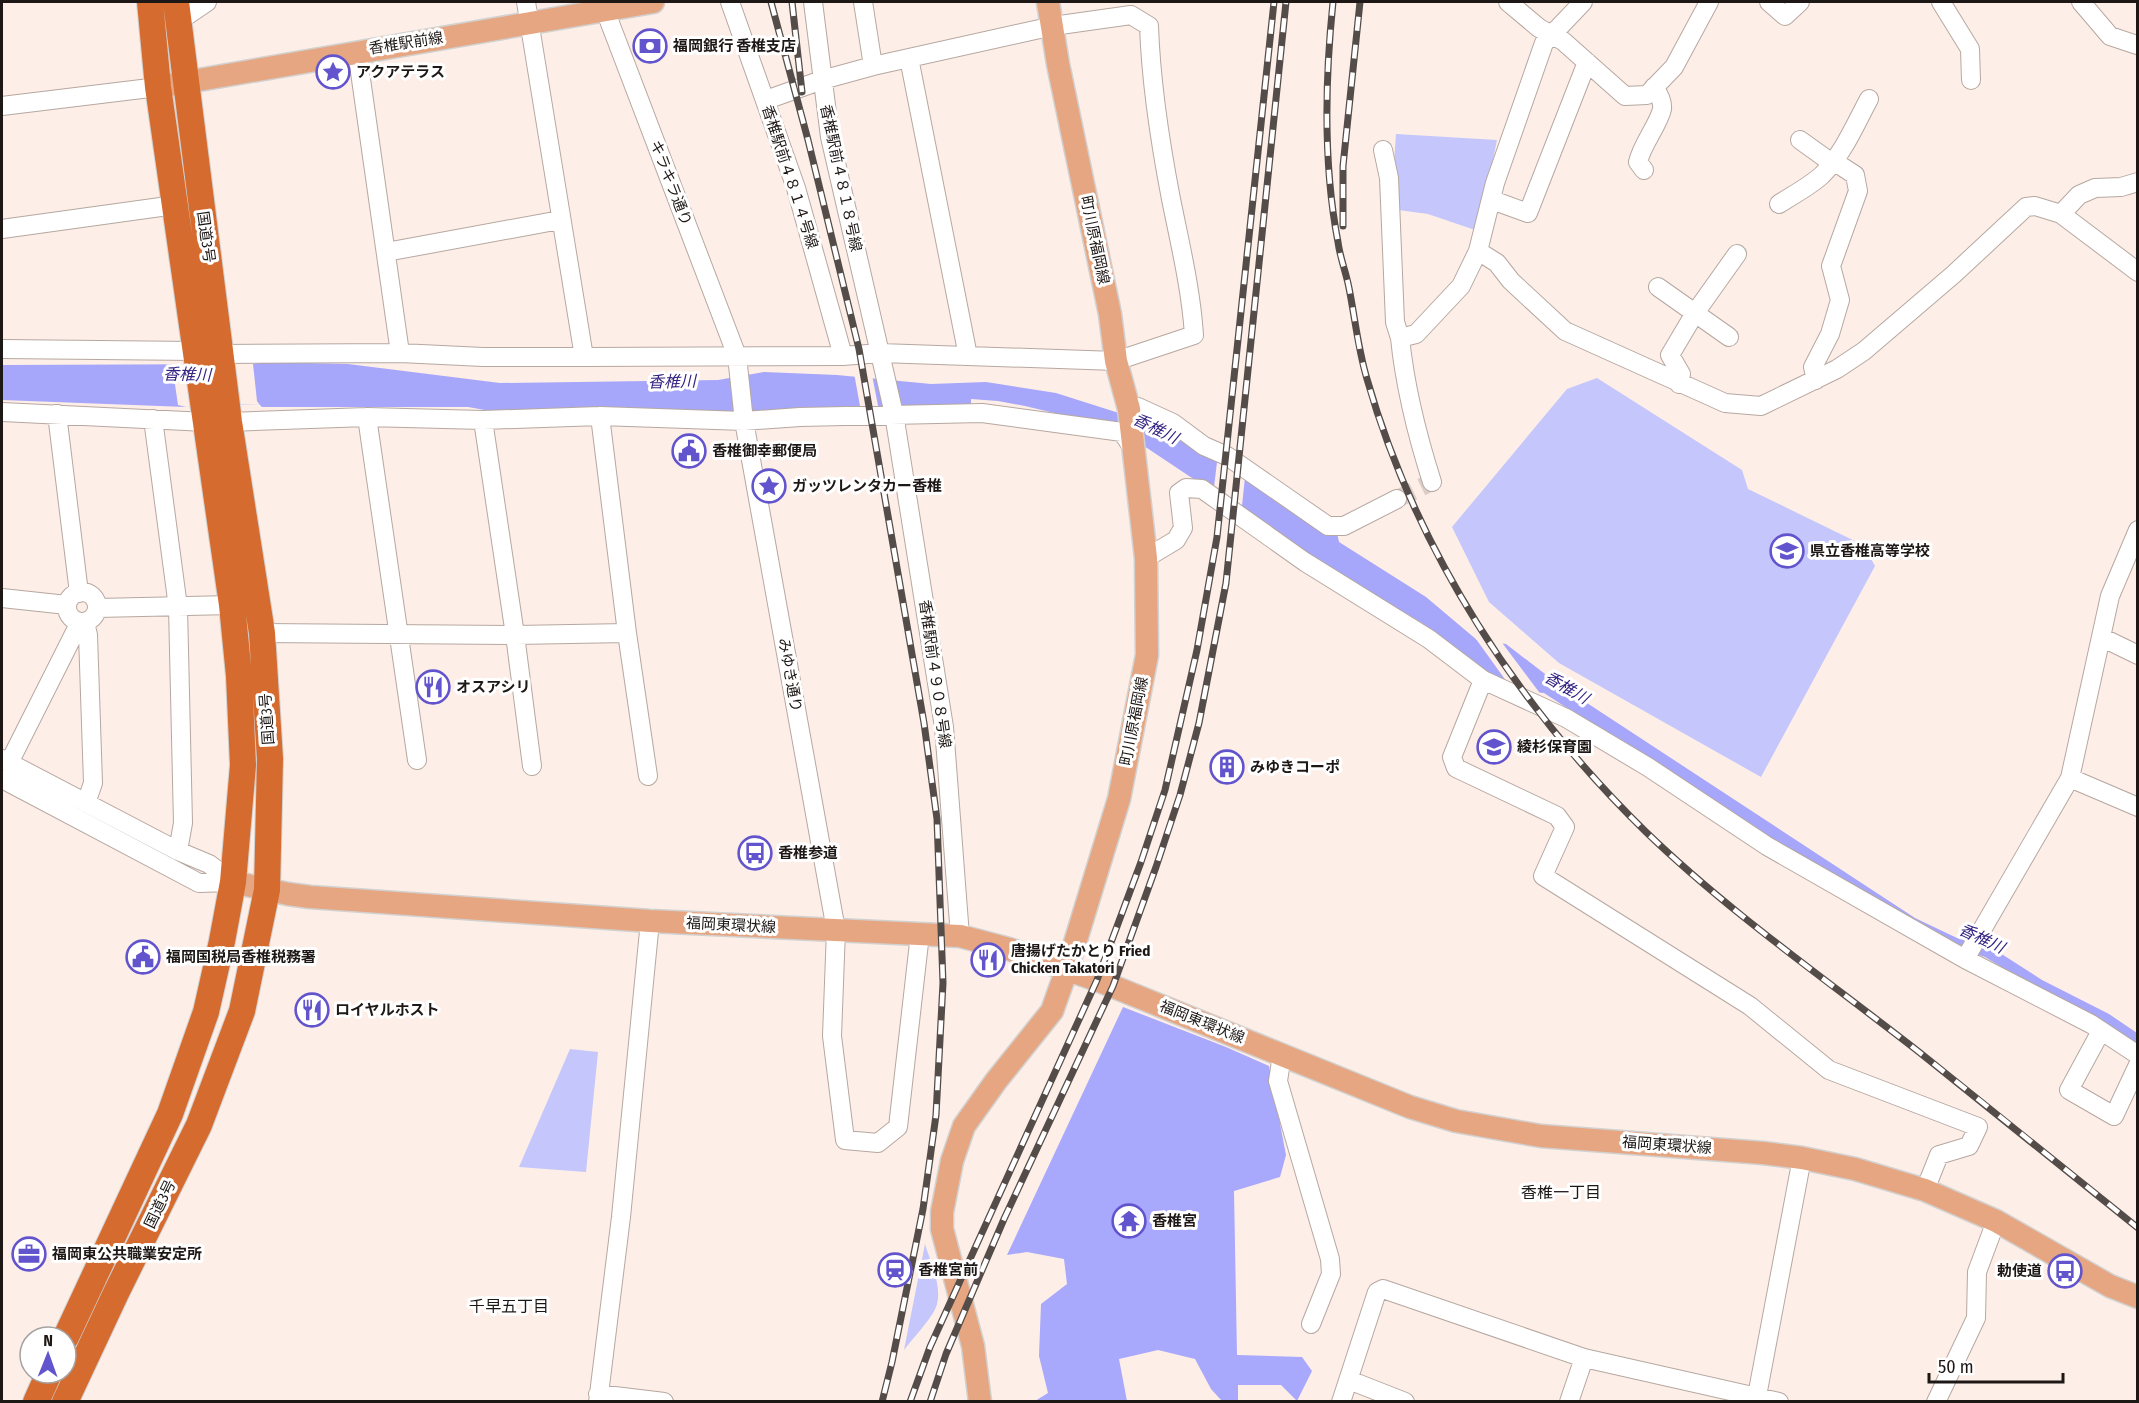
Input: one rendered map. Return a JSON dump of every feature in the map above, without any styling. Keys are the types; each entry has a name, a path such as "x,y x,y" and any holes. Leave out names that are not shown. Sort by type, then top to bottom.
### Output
{"highway":[{"name":"国道3号","path":"65,1401 199,1125 242,1011 267,890 270,759 262,633 218,422 195,351 158,87 150,2"},
{"name":"国道3号","path":"72,1325 170,1114 206,1012 233,882 243,765 239,676 218,422 222,354 185,82 178,11"},
{"path":"36,1401 43,1385"}],"main road":[{"name":"香椎駅前線","path":"158,87 357,51 528,13 605,10 653,2"},
{"name":"町川原福岡線","path":"980,1401 973,1346 942,1229 942,1212 952,1161 964,1126 996,1081 1052,1011 1119,799 1147,655 1146,558 1129,409 1116,361 1110,314 1058,64 1048,2"},
{"name":"福岡東環状線","path":"233,882 310,897 650,921 960,936 1009,949 1067,969 1159,1004 1410,1107 1456,1121 1541,1136 1802,1158 1855,1169 1925,1190 1996,1221 2110,1286 2138,1297"}],"street":[{"path":"178,11 207,2"},
{"name":"香椎駅前４８１４号線","path":"730,2 796,188 843,356"},
{"name":"香椎駅前４８１８号線","path":"813,2 830,137 894,414"},
{"path":"862,2 873,66"},
{"path":"1508,2 1539,28 1553,34 1625,96 1647,94 1674,67 1709,2"},
{"path":"1400,338 1416,334 1461,286 1478,251 1495,183 1544,43 1583,2"},
{"path":"1769,2 1785,16 1800,2"},
{"path":"1941,2 1970,49 1971,80"},
{"path":"2081,2 2110,36 2137,45"},
{"name":"キラキラ通り","path":"605,10 737,356 739,376"},
{"path":"528,13 584,357"},
{"path":"222,354 400,353 483,357 584,357 843,356 880,353 1116,361 1194,335 1192,302 1168,180 1150,57 1149,26 1131,15 1053,27 873,66 822,80 766,100"},
{"path":"357,51 400,353"},
{"path":"909,58 968,356"},
{"path":"1492,200 1528,213 1587,62"},
{"path":"2,106 158,87"},
{"path":"1644,170 1638,162 1640,153 1662,109 1661,97 1654,87"},
{"path":"1779,204 1821,176 1841,152 1869,99"},
{"path":"1800,140 1832,163 1855,175 1858,191 1831,266 1840,300 1830,334 1813,367 1816,380"},
{"path":"1383,150 1389,178 1395,322 1415,422 1432,482"},
{"path":"2061,214 2079,195 2087,191 2095,188 2121,188 2138,182"},
{"path":"2,229 175,205"},
{"path":"1478,251 1497,263 1510,281 1565,331 1725,403 1761,406 1837,369 1864,351 1954,274 2026,207 2035,206 2061,214 2138,272"},
{"path":"386,252 560,220"},
{"path":"1680,384 1681,374 1670,356 1695,314 1737,254"},
{"path":"1658,287 1728,337"},
{"path":"2,349 195,351"},
{"name":"みゆき通り","path":"739,376 743,416 836,930 832,1036 845,1140 878,1143 898,1127 920,934"},
{"path":"1129,409 1138,407 1173,423 1204,446 1227,456 1328,526 1344,526 1397,499"},
{"path":"2,412 218,422 367,417 483,420 600,416 982,413 1122,432 1134,450"},
{"path":"57,414 73,599 69,614 76,621 87,617 178,607 232,605"},
{"name":"香椎駅前４９０８号線","path":"894,414 944,727 960,936"},
{"path":"600,416 627,633 648,776"},
{"path":"367,417 417,760"},
{"path":"153,419 178,607 183,823 178,851"},
{"path":"483,420 532,766"},
{"path":"1146,558 1176,540 1183,528 1179,493 1186,488 1202,489 1305,562 1429,639 1484,680 1566,718 1648,767 1767,846 1965,959 2091,1024 2138,1055"},
{"path":"1965,959 2070,778 2110,596 2138,530"},
{"path":"2,598 73,599 91,596 87,617 93,783 86,803"},
{"path":"4,767 87,617"},
{"path":"262,633 515,635 627,633"},
{"path":"2101,637 2138,655"},
{"path":"1484,680 1452,757 1456,768 1557,816 1565,827 1543,876 1750,1006 1828,1071 1978,1126 1969,1146 1939,1155 1925,1190"},
{"path":"4,767 199,883 233,882"},
{"path":"4,767 86,803 208,864 233,882"},
{"path":"2070,778 2138,807"},
{"path":"650,921 621,1217 598,1398 664,1401"},
{"path":"2101,1031 2069,1090 2114,1116 2138,1065"},
{"path":"1282,1055 1278,1081 1330,1259 1331,1274 1311,1324"},
{"path":"1757,1396 1802,1158"},
{"path":"1936,1401 1976,1318 1977,1272 1996,1221"},
{"path":"1341,1401 1377,1292 1383,1288 1584,1358 1779,1401"},
{"path":"1569,1401 1584,1358"},
{"path":"1349,1380 1405,1401"}],"shaded area":[{"path":"1396,134 1497,140 1478,231 1428,214 1391,209"},
{"path":"1597,378 1742,470 1748,489 1863,545 1875,566 1761,777 1559,663 1489,602 1452,527 1567,389"},
{"name":"香椎宮","path":"1123,1007 1269,1066 1286,1155 1280,1177 1234,1191 1237,1355 1302,1357 1312,1371 1297,1401 1281,1385 1238,1385 1238,1401 1222,1401 1211,1389 1195,1359 1158,1350 1119,1359 1127,1401 1035,1401 1048,1393 1039,1356 1041,1304 1067,1284 1064,1259 1027,1252 1007,1255"},
{"path":"570,1049 598,1052 586,1172 519,1167"},
{"path":"925,1244 938,1288 937,1305 904,1350"}],"water":[{"name":"香椎川","path":"264,362 348,364 500,383 718,380 764,372 837,375 931,384 986,382 1056,393 1122,414 1151,416 1337,533 1339,542 1426,597 1477,640 1506,644 1558,684 1915,918 1957,938 1989,946 2042,980 2109,1014 2137,1033 2137,1045 2105,1022 2038,989 1985,957 1953,946 1761,835 1544,693 1520,691 1483,674 1422,623 1333,572 1117,428 1025,406 971,399 971,404 874,414 496,412 468,407 262,407 259,404 186,407 2,400 2,365 253,364"}],"pier":[{"path":"172,364 253,364 259,404 186,407 178,405"},
{"path":"854,373 872,375 880,416 862,417"},
{"path":"1218,454 1246,468 1241,515 1213,495"},
{"path":"1471,632 1478,637 1500,640 1542,696 1514,692"}],"tunnel":[{"path":"1397,499 1432,482"}],"railway":[{"path":"771,2 808,140 859,349 924,723 937,819 943,983 936,1115 923,1209 882,1402"},
{"path":"792,2 802,92"},
{"path":"910,1402 930,1347 1097,980 1165,790 1197,650 1217,537 1274,2"},
{"path":"930,1402 946,1354 1004,1219 1113,986 1180,795 1199,723 1226,583 1286,2"},
{"path":"1333,2 1327,92 1330,183 1339,248 1349,288 1361,356 1388,443 1413,505 1443,565 1477,624 1515,680 1556,733 1600,784 1678,862 1745,918 1919,1052 2138,1228"},
{"path":"1343,226 1343,166 1360,2"}],"place":[{"name":"福岡銀行 香椎支店","path":"650,46"},
{"name":"アクアテラス","path":"333,72"},
{"name":"香椎御幸郵便局","path":"689,451"},
{"name":"ガッツレンタカー香椎","path":"769,486"},
{"name":"県立香椎高等学校","path":"1787,551"},
{"name":"オスアシリ","path":"433,687"},
{"name":"綾杉保育園","path":"1494,747"},
{"name":"みゆきコーポ","path":"1227,767"},
{"name":"香椎参道","path":"755,853"},
{"name":"福岡国税局香椎税務署","path":"143,957"},
{"name":"唐揚げたかとり Fried Chicken Takatori","path":"988,960"},
{"name":"ロイヤルホスト","path":"312,1010"},
{"name":"香椎宮","path":"1129,1221"},
{"name":"福岡東公共職業安定所","path":"29,1254"},
{"name":"香椎宮前","path":"895,1270"},
{"name":"勅使道","path":"2065,1271"}],"district":[{"name":"香椎一丁目","path":"1561,1192"},
{"name":"千早五丁目","path":"509,1306"}]}
